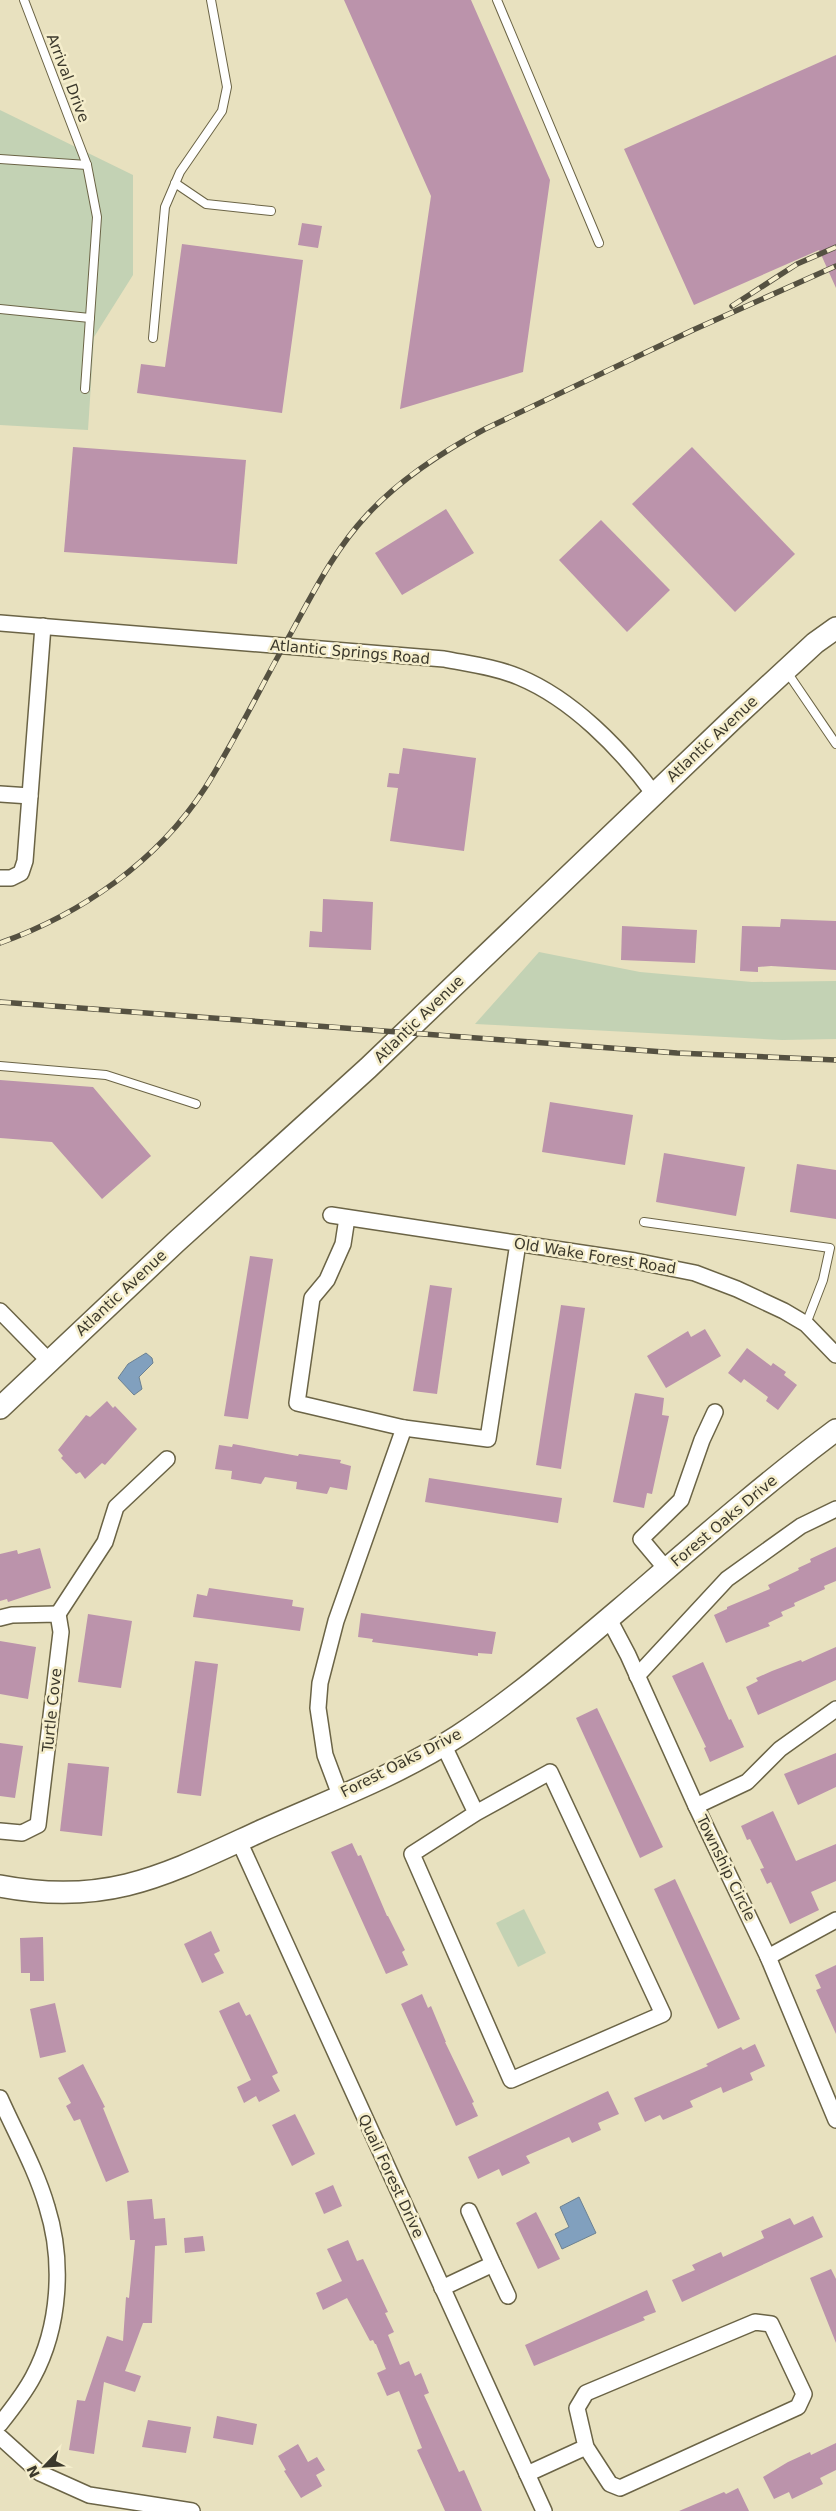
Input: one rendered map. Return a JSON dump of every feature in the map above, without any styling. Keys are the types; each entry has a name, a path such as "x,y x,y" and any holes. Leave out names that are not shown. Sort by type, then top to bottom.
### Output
{"main road":[{"name":"Atlantic Avenue","path":"0,1408 368,1068 786,670 836,628"},
{"name":"Forest Oaks Drive","path":"0,1886 51,1894 100,1892 144,1882 340,1795 443,1744 505,1704 836,1430"}],"street":[{"name":"Atlantic Springs Road","path":"0,623 444,659 486,667 519,676 545,691 579,715 628,762 654,794"},
{"path":"0,878 11,878 21,873 23,867 43,626"},
{"path":"0,794 30,796"},
{"name":"Old Wake Forest Road","path":"331,1215 635,1261 695,1273 738,1289 806,1324 836,1355"},
{"path":"347,1218 343,1244 327,1280 312,1298 297,1403 404,1428 488,1440 518,1243"},
{"path":"0,1311 49,1361"},
{"path":"667,1570 641,1539 681,1500 702,1440 715,1412"},
{"path":"340,1795 325,1755 318,1708 320,1682 336,1621 404,1428"},
{"path":"0,1618 12,1614 58,1614 105,1542 116,1507 167,1459"},
{"path":"638,1676 727,1579 801,1526 836,1509"},
{"name":"Turtle Cove","path":"0,1831 22,1832 38,1825 61,1632 58,1614"},
{"name":"Township Circle","path":"609,1619 638,1676 696,1806 768,1957 833,2103 836,2120"},
{"path":"696,1806 747,1782 780,1749 836,1709"},
{"path":"443,1744 476,1813"},
{"path":"550,1772 663,2014 511,2080 412,1854 476,1813 550,1772"},
{"name":"Quail Forest Drive","path":"239,1841 544,2511"},
{"path":"768,1957 836,1920"},
{"path":"0,2098 3,2114 31,2164 47,2207 55,2239 57,2275 56,2299 50,2332 34,2375 19,2401 0,2424"},
{"path":"469,2211 508,2296"},
{"path":"442,2288 493,2264"},
{"path":"755,2322 771,2324 804,2394 798,2407 620,2488 610,2484 586,2447 577,2408 586,2393 755,2322"},
{"path":"0,2437 40,2473 89,2495 192,2511"},
{"path":"527,2474 586,2447"}],"lane":[{"name":"Arrival Drive","path":"24,0 87,166 97,217 85,389"},
{"path":"153,338 165,206 180,172 222,111 227,87 211,0"},
{"path":"497,0 599,243"},
{"path":"0,159 87,166"},
{"path":"175,183 206,204 271,212"},
{"path":"0,309 90,318"},
{"path":"786,670 836,744"},
{"path":"0,1066 106,1075 196,1104"},
{"path":"644,1222 830,1248 823,1280 806,1324"}],"green space":[{"path":"0,110 133,175 133,275 94,337 88,430 0,425"},
{"path":"539,952 640,972 752,982 836,981 836,1039 782,1040 475,1024"},
{"path":"524,1909 546,1953 518,1967 496,1923"}],"water":[{"path":"146,1353 152,1358 153,1363 139,1377 142,1389 134,1395 118,1378 128,1364"},
{"path":"579,2197 596,2233 562,2249 555,2234 569,2227 560,2207"}],"building":[{"path":"344,0 471,0 550,180 523,372 400,409 431,196"},
{"path":"836,55 836,288 819,250 694,305 624,149"},
{"path":"302,223 322,226 318,248 298,245"},
{"path":"182,244 303,260 282,413 137,393 141,364 165,367"},
{"path":"73,447 246,460 237,564 64,552"},
{"path":"692,447 795,554 735,612 632,504"},
{"path":"446,509 474,553 402,595 375,553"},
{"path":"601,520 670,590 627,632 559,560"},
{"path":"403,748 476,758 464,851 390,841 398,788 387,787 389,773 399,774"},
{"path":"323,899 373,902 371,950 309,947 310,931 322,932"},
{"path":"781,919 836,921 836,970 771,966 758,967 758,972 740,971 742,926 780,927"},
{"path":"622,926 697,930 695,963 621,960"},
{"path":"0,1080 93,1087 151,1156 102,1199 52,1142 0,1138"},
{"path":"550,1102 633,1115 625,1165 542,1152"},
{"path":"664,1153 745,1167 736,1216 656,1202"},
{"path":"797,1164 836,1170 836,1219 790,1212"},
{"path":"250,1256 273,1259 248,1419 224,1416"},
{"path":"430,1285 452,1288 437,1394 413,1391"},
{"path":"561,1305 585,1308 561,1469 536,1465"},
{"path":"705,1329 721,1356 666,1388 647,1356 688,1331 691,1337"},
{"path":"747,1348 771,1366 773,1363 786,1372 784,1375 797,1385 778,1410 766,1401 768,1397 744,1379 741,1383 728,1373"},
{"path":"635,1393 664,1398 662,1415 669,1416 652,1494 647,1493 644,1508 613,1502"},
{"path":"107,1401 113,1408 115,1406 137,1429 105,1465 102,1463 85,1479 80,1472 76,1474 61,1458 63,1456 58,1450 86,1415 90,1417"},
{"path":"233,1444 298,1456 299,1454 341,1460 340,1463 351,1466 347,1490 330,1487 327,1494 296,1489 297,1482 265,1477 261,1484 231,1479 232,1471 215,1469 219,1445 232,1447"},
{"path":"429,1478 562,1498 558,1523 425,1502"},
{"path":"836,1547 836,1581 824,1586 825,1589 794,1603 795,1606 781,1612 783,1616 768,1623 770,1626 726,1643 714,1615 727,1609 727,1607 770,1589 768,1585 799,1570 798,1568 811,1562 810,1559"},
{"path":"40,1548 51,1588 8,1602 7,1599 0,1601 0,1554 17,1550 18,1554"},
{"path":"209,1588 293,1600 292,1606 304,1608 300,1631 193,1617 197,1594 207,1596"},
{"path":"361,1613 496,1632 492,1654 478,1653 478,1656 372,1642 373,1639 358,1637"},
{"path":"88,1614 132,1621 121,1688 78,1682"},
{"path":"0,1641 36,1647 28,1699 0,1694"},
{"path":"836,1647 836,1680 758,1715 746,1687 758,1681 756,1678 801,1660 802,1662"},
{"path":"195,1661 218,1664 201,1796 177,1793"},
{"path":"703,1662 729,1720 731,1719 744,1747 710,1762 704,1748 706,1747 672,1676"},
{"path":"597,1708 663,1847 640,1858 576,1718"},
{"path":"0,1743 23,1746 15,1798 0,1796"},
{"path":"836,1753 836,1787 798,1805 784,1774"},
{"path":"68,1763 109,1767 102,1836 60,1831"},
{"path":"773,1811 796,1861 836,1844 836,1881 811,1892 819,1910 790,1924 771,1882 767,1884 760,1869 764,1868 750,1839 747,1840 741,1826"},
{"path":"352,1843 358,1856 361,1855 387,1916 405,1950 402,1952 408,1965 386,1974 331,1852"},
{"path":"675,1879 740,2019 718,2029 654,1889"},
{"path":"211,1931 220,1951 214,1954 224,1973 202,1983 184,1944"},
{"path":"43,1937 44,1981 30,1981 30,1973 21,1973 20,1938"},
{"path":"836,1965 836,2034 816,1990 821,1988 815,1975"},
{"path":"422,1994 428,2008 431,2006 445,2042 474,2102 472,2103 478,2116 456,2126 401,2004"},
{"path":"239,2002 246,2016 250,2014 278,2073 272,2076 280,2091 259,2102 256,2096 244,2103 237,2087 251,2080 219,2011"},
{"path":"55,2003 66,2052 40,2058 30,2009"},
{"path":"755,2044 765,2066 750,2073 753,2080 723,2093 721,2087 690,2101 693,2107 663,2120 660,2115 645,2122 634,2098 708,2066 706,2064 741,2047 743,2050"},
{"path":"83,2064 105,2107 103,2108 129,2172 106,2182 80,2119 74,2121 66,2106 71,2103 58,2078"},
{"path":"608,2091 619,2114 598,2123 601,2130 572,2143 569,2137 526,2156 530,2163 502,2176 499,2169 478,2179 468,2157"},
{"path":"295,2114 315,2154 292,2166 272,2125"},
{"path":"333,2185 342,2206 324,2214 315,2193"},
{"path":"152,2199 154,2219 165,2218 167,2245 155,2246 152,2323 143,2323 125,2371 141,2376 135,2392 104,2382 94,2454 69,2450 77,2400 85,2401 107,2336 123,2341 126,2297 129,2298 135,2240 130,2240 127,2201"},
{"path":"536,2212 560,2259 538,2269 516,2223"},
{"path":"813,2216 823,2237 682,2302 672,2280 695,2270 692,2265 721,2252 723,2257 764,2238 761,2231 790,2218 794,2225"},
{"path":"203,2236 205,2251 185,2253 184,2238"},
{"path":"348,2240 357,2261 363,2259 388,2312 385,2313 394,2332 388,2335 400,2365 409,2361 415,2376 421,2373 429,2393 424,2395 459,2472 464,2470 482,2511 445,2511 417,2450 422,2448 399,2391 387,2396 377,2373 386,2369 376,2344 373,2340 370,2341 347,2298 323,2310 316,2293 342,2281 327,2249"},
{"path":"831,2269 836,2279 836,2343 810,2278"},
{"path":"647,2290 656,2312 643,2317 645,2320 534,2366 525,2345"},
{"path":"217,2416 257,2424 253,2445 213,2438"},
{"path":"148,2420 191,2427 186,2453 142,2447"},
{"path":"836,2443 836,2470 820,2478 823,2484 792,2499 789,2492 774,2499 763,2477 788,2462 810,2452 811,2455"},
{"path":"298,2444 308,2462 317,2457 325,2470 316,2475 322,2486 301,2498 284,2471 286,2470 278,2456"},
{"path":"738,2488 749,2511 679,2511 724,2492 726,2494"}],"railway":[{"path":"732,306 797,264 836,247"},
{"path":"0,943 30,931 88,901 140,862 186,815 205,788 227,750 325,572 355,528 393,490 437,457 485,429 693,330 836,266"},
{"path":"0,1002 677,1053 836,1060"}]}
